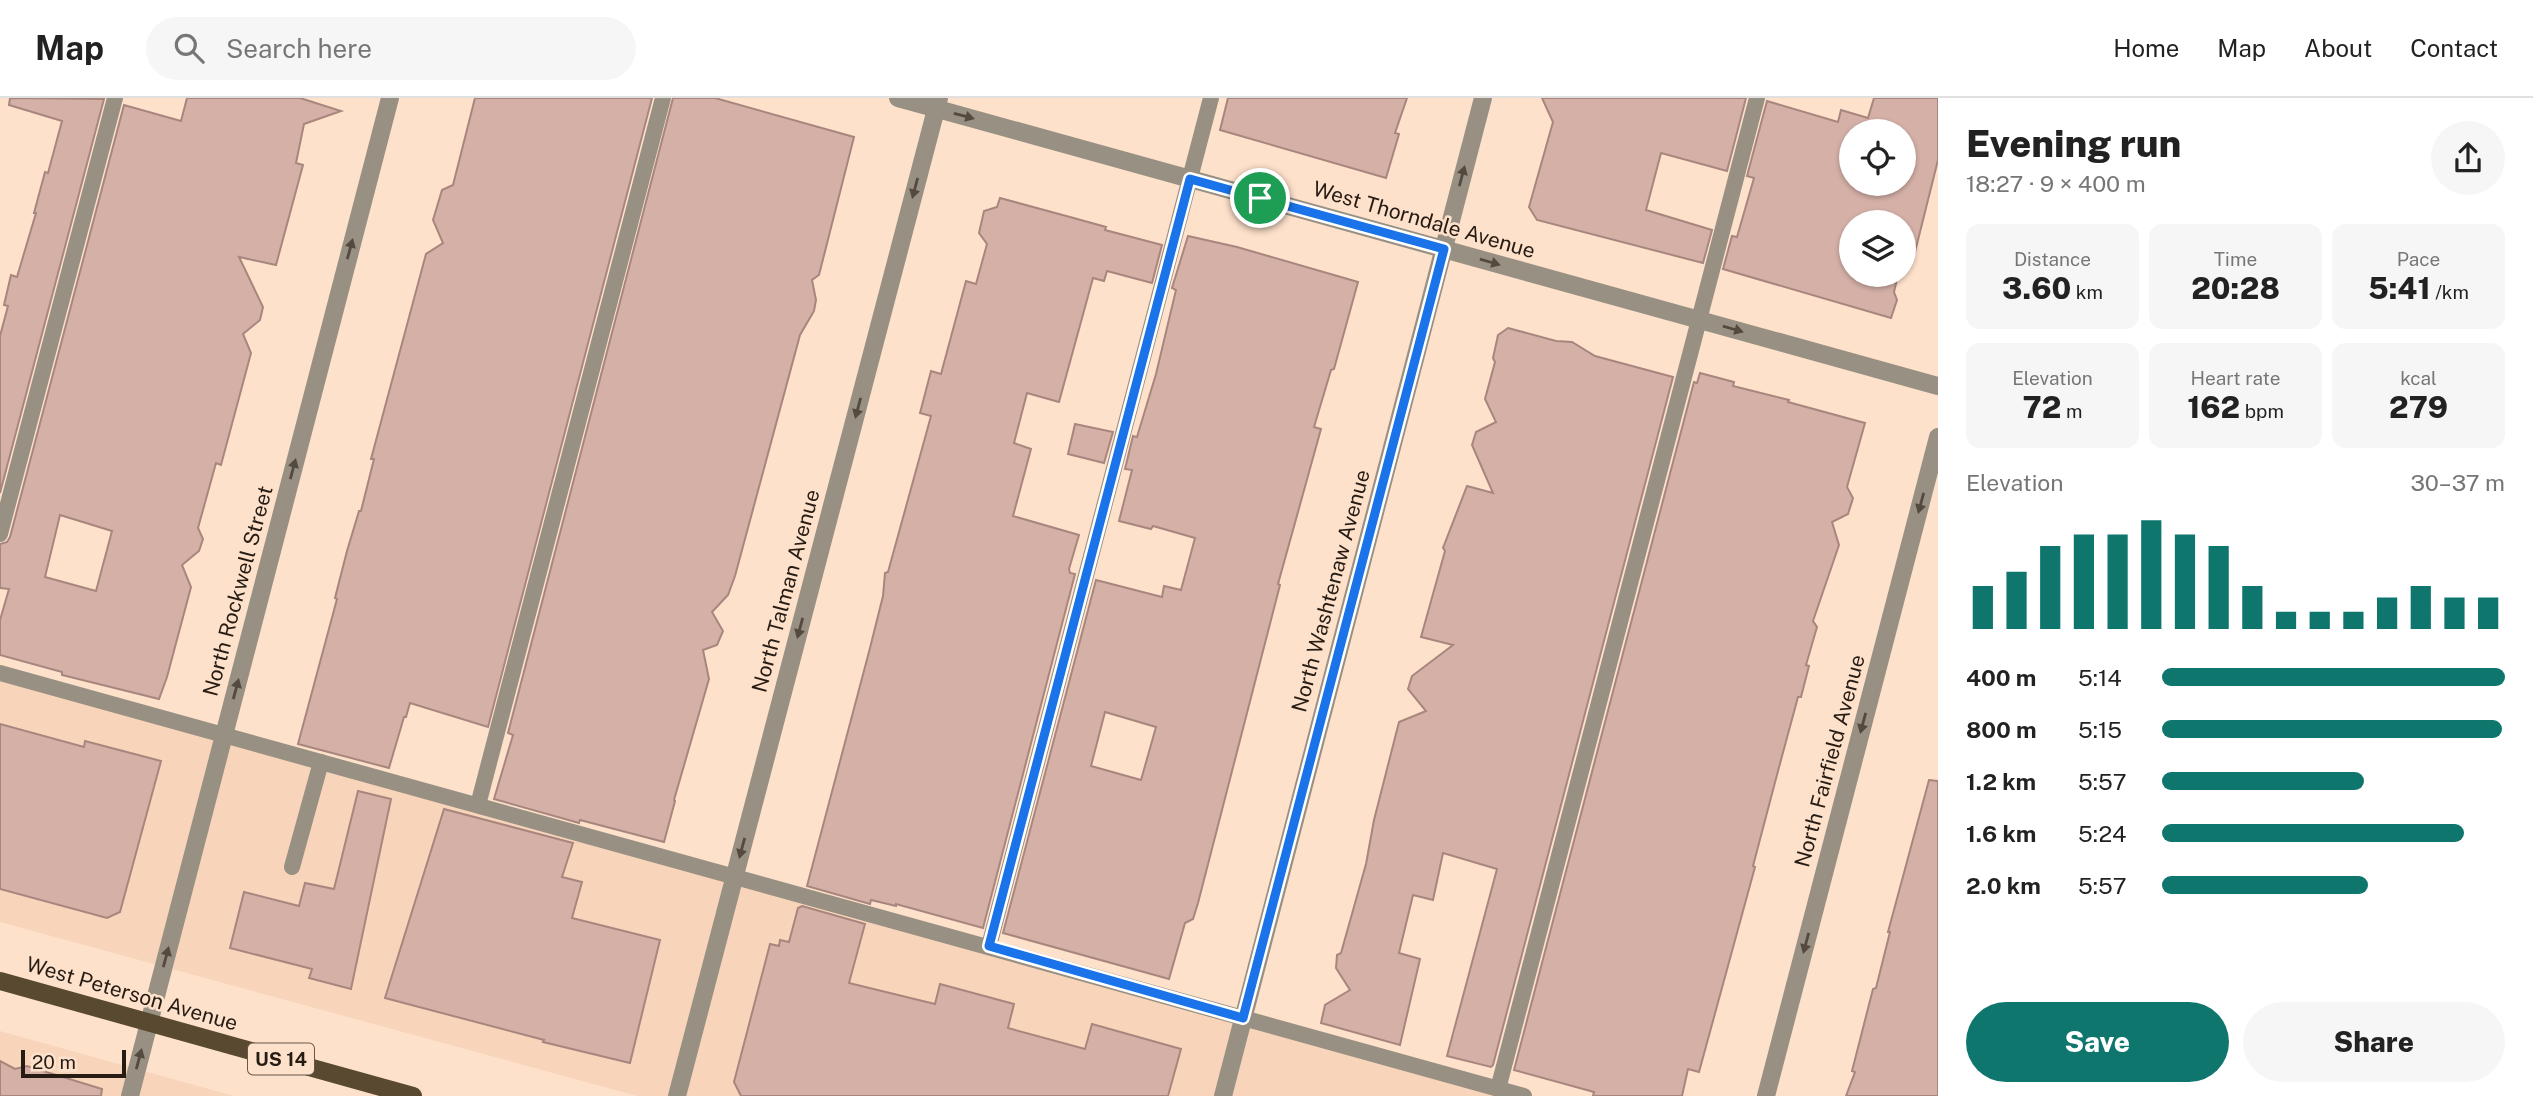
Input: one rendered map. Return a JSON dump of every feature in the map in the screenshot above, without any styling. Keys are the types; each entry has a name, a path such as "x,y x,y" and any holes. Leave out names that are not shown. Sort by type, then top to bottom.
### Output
{"main road":[{"name":"West Peterson Avenue","path":"0,981 413,1096"}],"street":[{"name":"North Rockwell Street","path":"130,1096 390,98"},
{"name":"West Thorndale Avenue","path":"898,98 938,103 1190,179 1938,386"},
{"name":"North Washtenaw Avenue","path":"1223,1096 1483,98"},
{"name":"North Talman Avenue","path":"677,1096 938,103"},
{"name":"North Fairfield Avenue","path":"1766,1096 1938,437"}],"lane":[{"path":"0,534 115,98"},
{"path":"478,805 663,98"},
{"path":"989,946 1211,98"},
{"path":"1498,1089 1757,98"},
{"path":"0,673 1524,1096"},
{"path":"292,867 321,762"}],"shaded area":[{"path":"0,676 1513,1096 637,1096 0,922"},
{"path":"0,1031 234,1096 0,1096"}],"building":[{"path":"10,98 104,99 0,493 0,336 8,306 4,305 11,275 17,277 45,172 48,173 62,121 9,105"},
{"path":"187,98 300,98 341,111 304,124 296,163 303,165 276,265 239,257 263,307 260,320 243,334 251,353 221,465 216,463 198,528 203,539 199,551 182,565 191,587 159,699 62,675 62,672 0,655 0,620 9,589 0,588 0,544 7,542 10,537 124,105 181,121","holes":["60,515 112,531 96,591 45,577"]},
{"path":"475,98 652,98 488,727 410,703 389,768 298,744 426,254 443,243 433,220 442,190 453,185"},
{"path":"673,98 715,98 854,137 819,275 812,280 816,300 814,311 800,335 735,576 728,595 712,612 723,631 717,645 703,650 709,679 664,842 580,820 579,823 494,799 513,735 508,733"},
{"path":"1228,98 1407,98 1395,133 1399,134 1386,178 1220,130"},
{"path":"1542,98 1746,98 1727,171 1661,153 1646,210 1712,230 1703,263 1537,220 1529,207 1553,122"},
{"path":"1874,98 1938,98 1938,160 1916,248 1916,210 1839,210 1839,287 1895,287 1897,300 1891,318 1723,269 1732,236 1737,237 1754,178 1747,176 1767,101 1838,122 1841,110 1868,118"},
{"path":"1000,198 1162,245 1152,283 1107,271 1104,281 1093,278 1059,402 1027,393 1014,443 1031,449 1013,516 1079,535 1069,569 1070,573 1075,574 983,928 896,904 871,900 870,904 807,886 883,596 885,573 888,572 931,416 920,413 931,371 941,374 966,281 976,284 987,244 979,233 984,211 997,207"},
{"path":"1188,236 1237,247 1358,282 1334,369 1331,370 1314,427 1321,429 1278,584 1280,585 1198,903 1193,919 1185,923 1169,979 1003,933 1096,580 1162,597 1164,586 1181,590 1195,538 1153,526 1151,529 1119,521 1132,470 1125,469 1133,436 1137,437 1156,374 1176,290 1172,288","holes":["1105,712 1156,727 1141,780 1091,766"]},
{"path":"1508,328 1556,341 1572,342 1595,356 1673,377 1491,1067 1447,1056 1497,869 1443,853 1433,900 1413,895 1399,953 1420,959 1400,1045 1321,1023 1325,1005 1350,990 1336,968 1337,955 1341,953 1366,864 1374,820 1399,722 1426,711 1408,689 1412,676 1453,645 1421,637 1445,551 1443,548 1467,486 1493,493 1472,445 1476,432 1496,422 1485,399 1495,362 1493,358 1498,335"},
{"path":"1700,373 1734,382 1733,386 1865,423 1847,487 1853,498 1848,514 1832,522 1839,545 1813,621 1817,627 1806,665 1809,666 1801,697 1798,697 1699,1072 1688,1069 1682,1096 1593,1096 1594,1092 1514,1070 1694,382 1697,383"},
{"path":"1075,424 1113,432 1104,463 1068,454"},
{"path":"0,724 84,747 85,741 161,761 120,912 107,918 0,889"},
{"path":"1929,780 1938,781 1938,1096 1846,1096 1855,1072 1852,1071"},
{"path":"358,791 391,799 351,989 309,978 312,969 230,948 244,892 299,906 305,883 334,889"},
{"path":"444,809 573,843 562,877 582,882 572,918 660,940 630,1063 385,998"},
{"path":"802,906 865,924 849,983 935,1004 940,984 1014,1004 1008,1028 1085,1049 1092,1024 1181,1049 1168,1096 741,1096 734,1082 770,944 779,946 780,940 789,942 798,908"},
{"path":"0,1061 15,1069 27,1066 102,1089 101,1096 0,1096"}],"route":[{"path":"1190,179 1260,198 1444,249 1243,1018 989,946 1190,179"}]}
